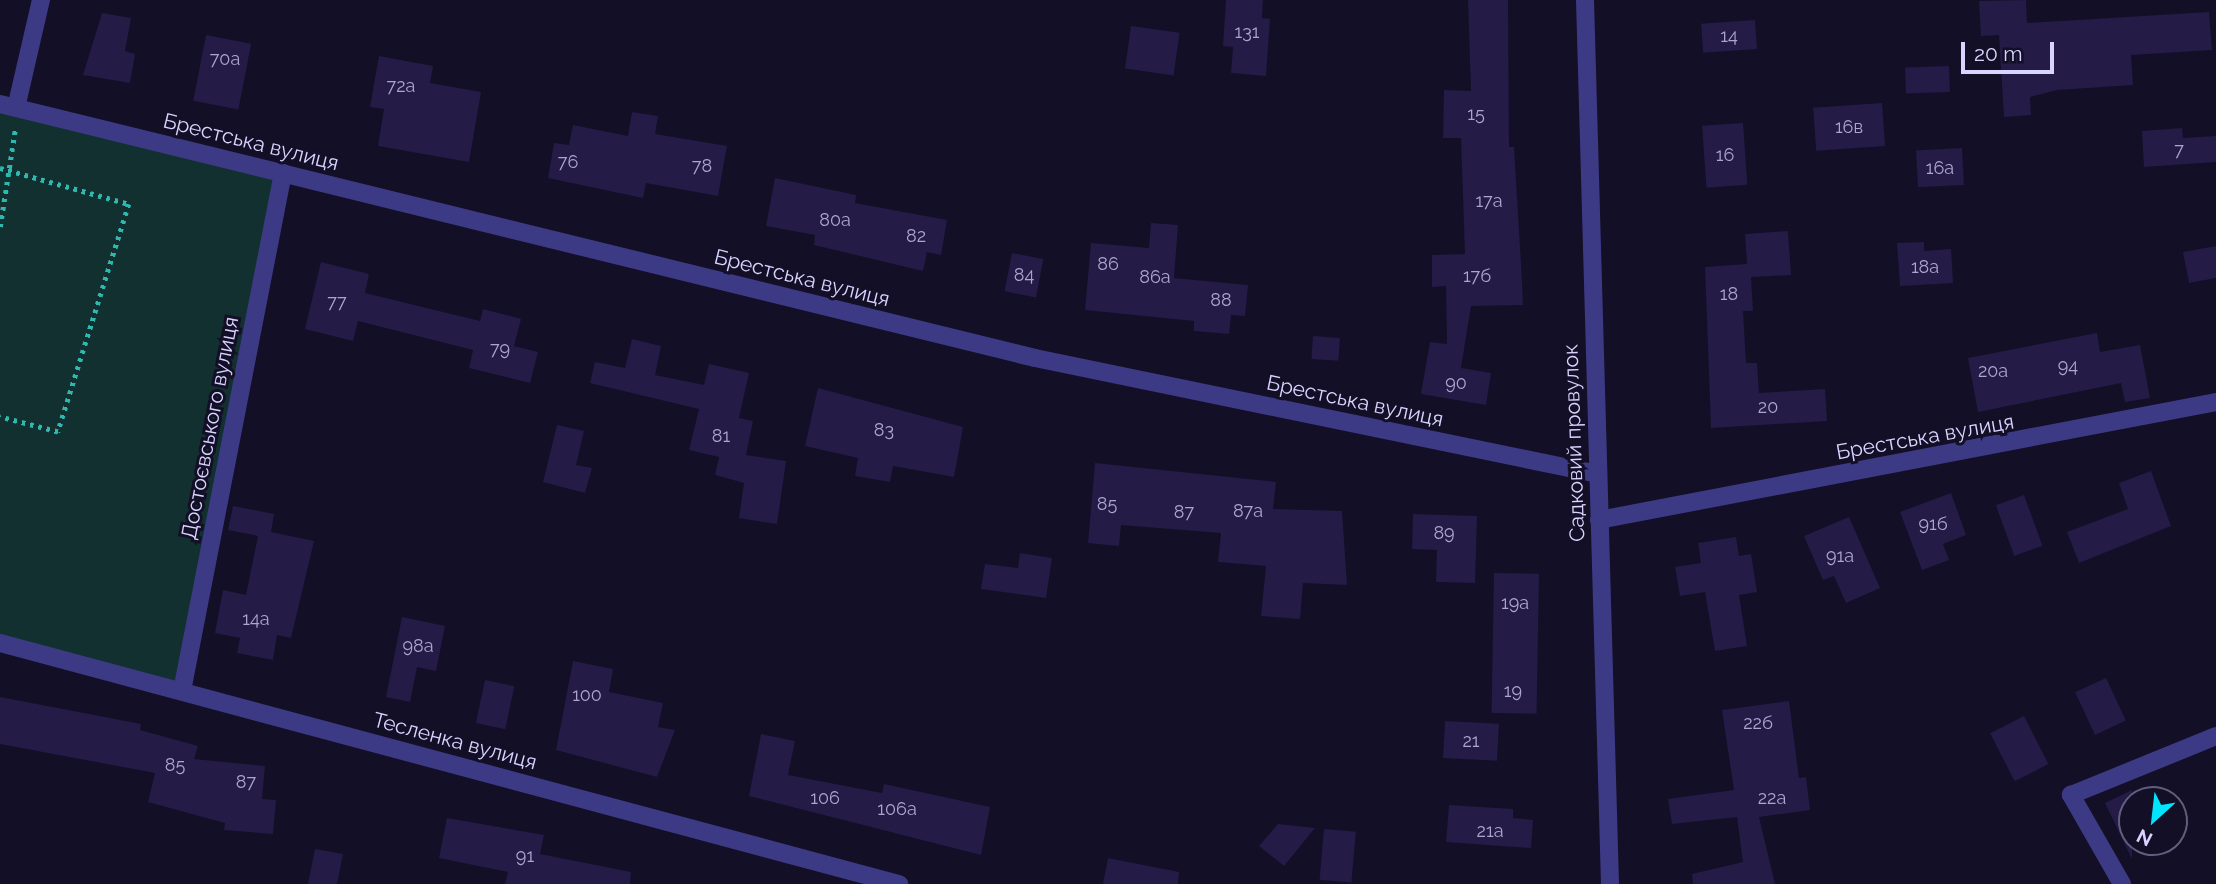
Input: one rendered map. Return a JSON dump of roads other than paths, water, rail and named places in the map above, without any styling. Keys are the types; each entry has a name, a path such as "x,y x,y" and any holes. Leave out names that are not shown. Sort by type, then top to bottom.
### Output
{"street":[{"path":"8,106 41,0"},
{"name":"Садковий провулок","path":"1585,0 1610,884"},
{"name":"Брестська вулиця","path":"8,106 1035,358 1598,474"},
{"name":"Достоєвського вулиця","path":"181,691 283,173"},
{"name":"Брестська вулиця","path":"1599,520 2216,402"},
{"name":"Тесленка вулиця","path":"0,643 899,884"},
{"path":"2122,884 2071,795 2216,736"}]}
